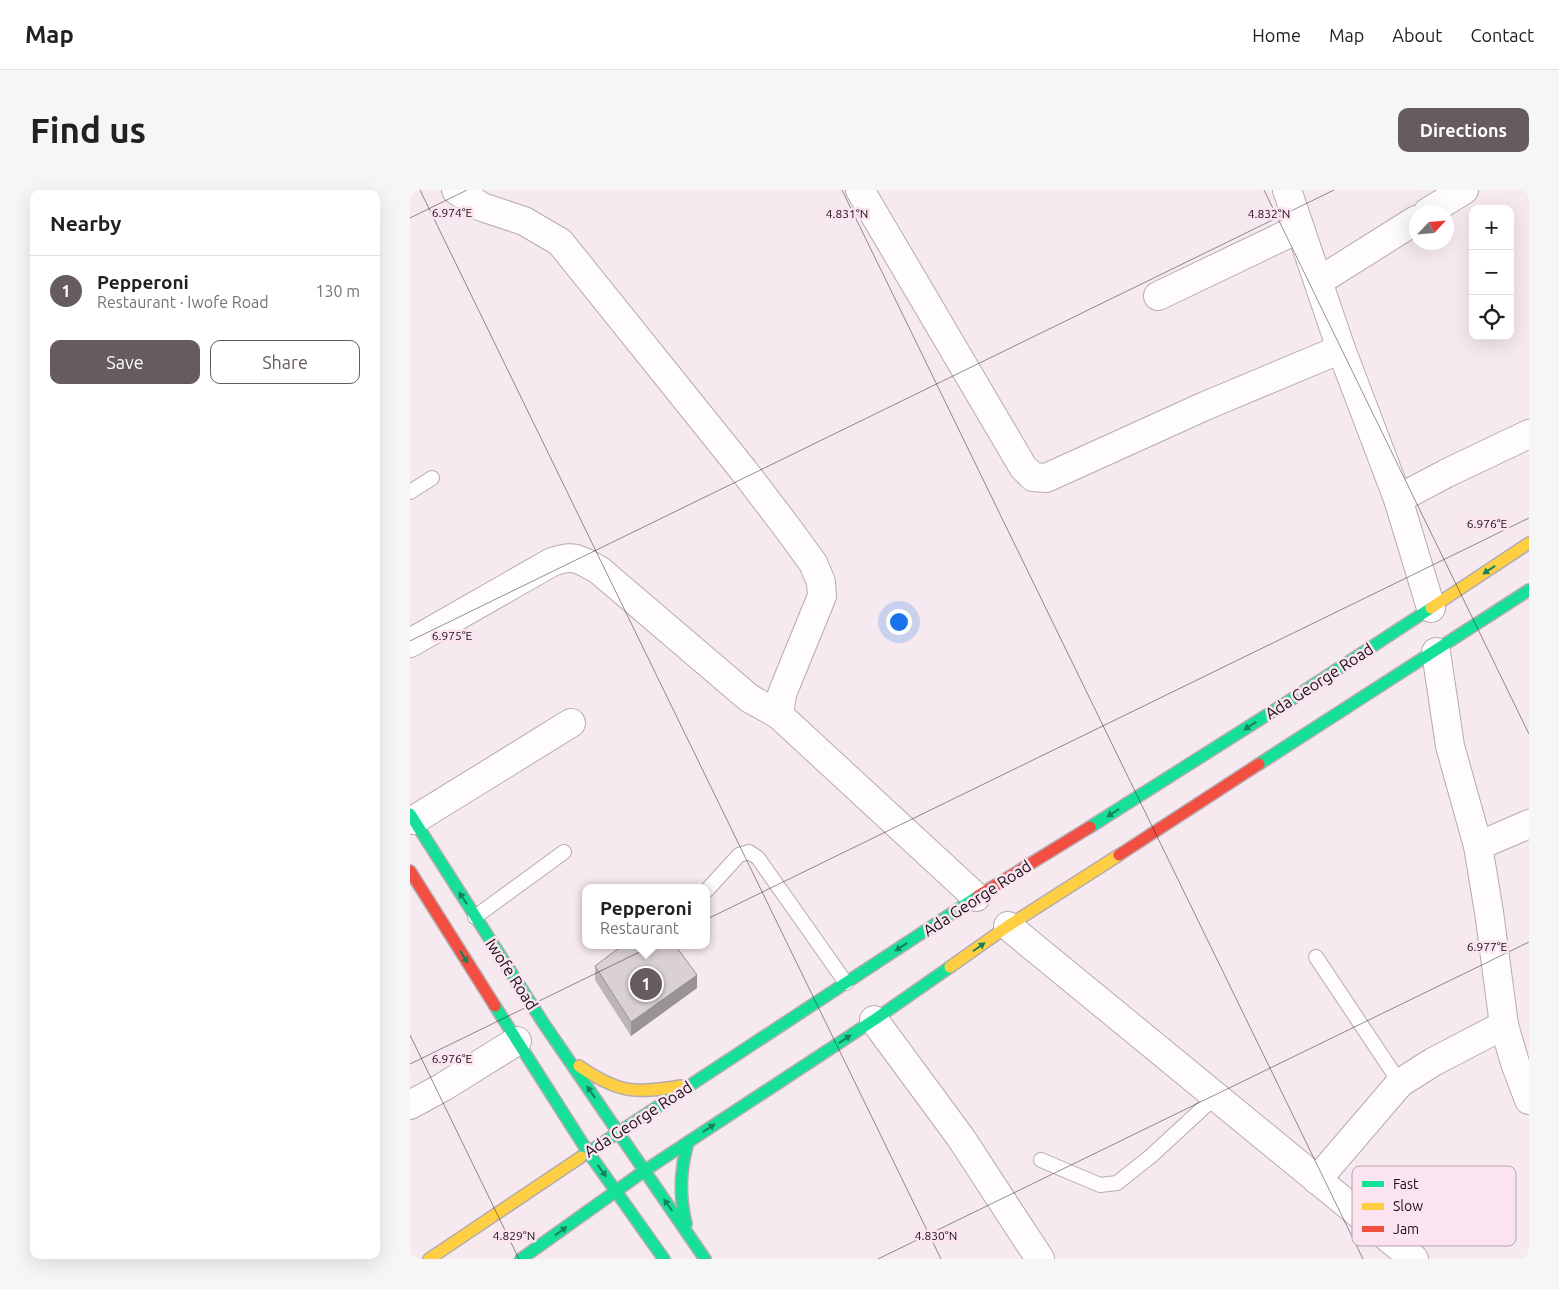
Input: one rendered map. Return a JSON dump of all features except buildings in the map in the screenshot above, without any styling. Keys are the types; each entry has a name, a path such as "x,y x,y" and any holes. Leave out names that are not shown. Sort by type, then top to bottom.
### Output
{"main road":[{"name":"Ada George Road","path":"429,1259 618,1132 976,897 1107,817 1529,543"},
{"path":"521,1259 644,1171 874,1020 1008,926 1436,652 1529,590"},
{"name":"Iwofe Road","path":"412,817 566,1056 705,1259"},
{"name":"Iwofe Road","path":"410,871 588,1152 664,1259"},
{"path":"566,1056 595,1078 618,1089 647,1092 690,1085"},
{"path":"688,1142 679,1183 681,1204 688,1235"}],"street":[{"path":"456,190 482,207 524,221 560,242 744,471 813,564 821,582 822,596 782,694 779,716"},
{"path":"860,190 1023,467 1033,477 1046,478 1205,406 1341,349"},
{"path":"1287,190 1341,349 1398,499 1431,608"},
{"path":"1439,205 1464,190"},
{"path":"1319,281 1409,224"},
{"path":"1158,296 1300,228"},
{"path":"1398,499 1447,473 1529,434"},
{"path":"410,643 552,562 567,557 582,561 599,570 749,698 779,716 976,897"},
{"path":"1436,652 1450,746 1478,846 1504,1025 1529,1100"},
{"path":"412,817 571,723"},
{"path":"1478,846 1529,824"},
{"path":"1008,926 1352,1209"},
{"path":"874,1020 961,1138 1040,1259"},
{"path":"1317,1180 1400,1084 1433,1062 1504,1025"},
{"path":"410,1105 443,1087 517,1040"},
{"path":"1398,1246 1414,1259"}],"lane":[{"path":"410,492 432,478"},
{"path":"475,917 564,852"},
{"path":"710,887 739,855 749,852 758,858 846,984"},
{"path":"1316,957 1400,1084"},
{"path":"1041,1160 1100,1185 1117,1183 1151,1156 1215,1097"}],"traffic: fast":[{"path":"1259,764 1529,590"},
{"path":"1090,827 1431,608"},
{"path":"410,814 544,1024 705,1259"},
{"path":"581,1157 978,896"},
{"path":"521,1259 644,1171 874,1020 950,967"},
{"path":"495,1006 588,1152 664,1259"},
{"path":"686,1224 681,1183 688,1142"}],"traffic: slow":[{"path":"1431,608 1529,543"},
{"path":"950,967 1008,926 1119,855"},
{"path":"579,1066 605,1082 627,1089 651,1090 681,1086"},
{"path":"429,1259 581,1157"}],"traffic: jam":[{"path":"1119,855 1259,764"},
{"path":"978,896 1090,827"},
{"path":"410,871 495,1006"}],"place":[{"name":"Pepperoni","path":"646,984"}]}
